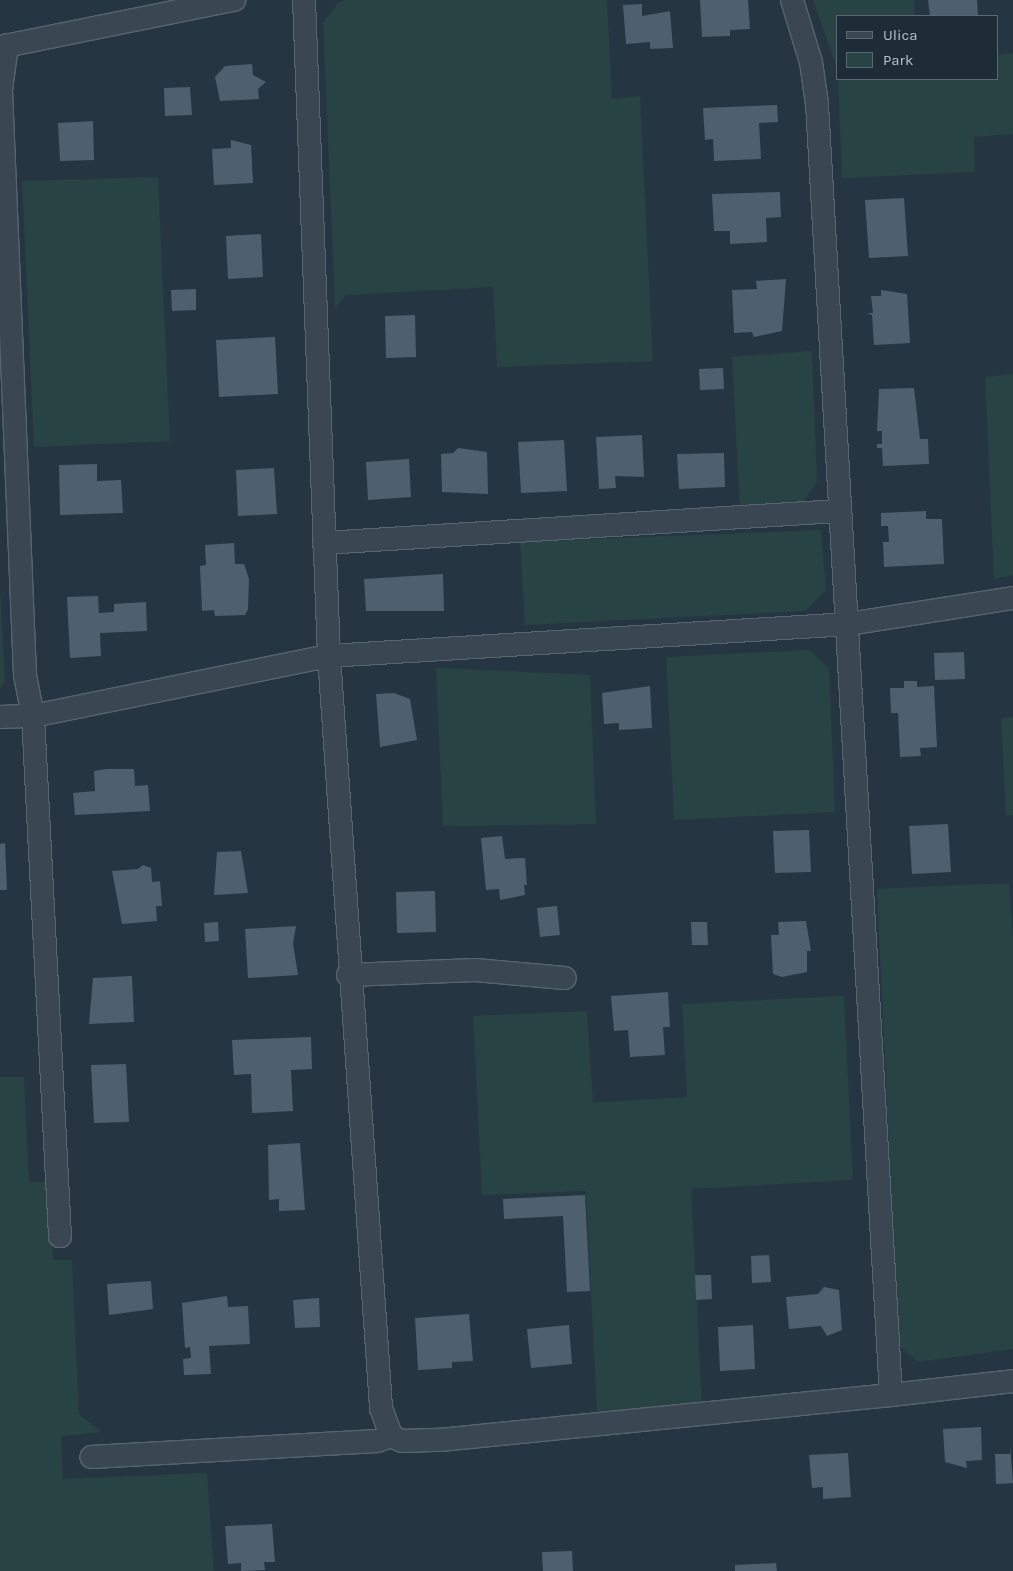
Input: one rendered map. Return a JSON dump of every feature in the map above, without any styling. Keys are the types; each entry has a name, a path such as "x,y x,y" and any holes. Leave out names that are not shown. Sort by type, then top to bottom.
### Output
{"street":[{"path":"60,1236 33,716 25,675 2,110 3,46 234,0"},
{"path":"304,0 329,656 348,975 381,1408 391,1436"},
{"path":"792,0 811,62 818,104 838,511 849,624 891,1396"},
{"path":"324,543 838,511"},
{"path":"0,717 33,716 329,656 849,624 1013,598"},
{"path":"348,975 475,970 565,978"},
{"path":"91,1457 367,1442 391,1436 402,1441 440,1440 891,1396 1013,1381"}],"green space":[{"path":"346,0 607,0 612,99 640,96 653,361 497,367 493,287 346,295 335,308 323,23 339,2"},
{"path":"813,0 914,0 915,15 836,15 836,66"},
{"path":"1013,53 1013,134 974,137 975,172 842,178 838,80 998,80 998,55"},
{"path":"158,177 170,441 34,447 22,181"},
{"path":"812,351 817,482 802,503 740,509 732,357"},
{"path":"1013,374 1013,575 994,579 985,377"},
{"path":"821,530 826,590 806,611 525,625 520,542"},
{"path":"0,588 5,681 0,688"},
{"path":"809,650 829,668 835,812 674,820 666,657"},
{"path":"436,668 590,675 596,824 443,826"},
{"path":"1013,717 1013,815 1006,816 1001,718"},
{"path":"1009,883 1013,939 1013,1349 919,1362 898,1345 877,889"},
{"path":"844,996 853,1180 691,1189 702,1406 597,1416 586,1191 482,1195 473,1016 587,1011 593,1103 687,1097 682,1004"},
{"path":"0,1077 24,1077 29,1182 48,1182 53,1260 72,1260 79,1414 101,1432 61,1436 63,1479 207,1473 214,1571 0,1571"}],"building":[{"path":"700,0 748,0 750,29 730,30 730,36 702,37"},
{"path":"928,0 977,0 978,15 930,15"},
{"path":"642,4 642,16 670,11 673,48 650,49 650,42 626,44 623,5"},
{"path":"252,64 253,75 266,82 258,89 259,99 220,101 215,77 225,66"},
{"path":"190,87 192,115 165,116 164,88"},
{"path":"777,105 778,122 759,123 761,159 714,161 713,139 705,140 703,108"},
{"path":"93,121 94,160 60,161 58,123"},
{"path":"231,140 251,145 253,183 214,185 212,149 231,148"},
{"path":"780,192 781,217 766,218 767,242 730,244 730,231 714,231 712,194"},
{"path":"904,198 908,256 869,258 865,200"},
{"path":"261,234 263,277 228,279 226,236"},
{"path":"786,279 782,331 754,337 752,332 734,333 732,290 757,289 756,281"},
{"path":"196,289 196,310 172,311 171,290"},
{"path":"881,290 907,294 910,343 874,345 872,315 867,313 873,313 871,296 881,296"},
{"path":"415,315 416,357 386,358 385,316"},
{"path":"275,337 278,394 219,397 216,340"},
{"path":"723,368 724,389 700,390 699,369"},
{"path":"914,388 920,439 928,439 929,464 883,466 882,448 877,448 877,444 882,444 882,431 877,431 879,389"},
{"path":"642,435 644,477 615,476 616,488 599,489 596,437"},
{"path":"564,440 567,491 521,493 518,442"},
{"path":"458,448 487,452 488,494 442,492 441,454 453,453"},
{"path":"724,453 725,487 679,489 677,454"},
{"path":"409,459 411,497 368,500 366,462"},
{"path":"97,464 97,481 121,480 123,513 60,515 59,465"},
{"path":"274,468 277,514 238,516 236,470"},
{"path":"926,511 926,519 942,519 944,564 884,567 883,542 889,542 888,526 881,526 881,513"},
{"path":"234,543 235,564 244,564 249,579 248,609 245,615 215,616 214,610 202,611 200,566 206,565 205,545"},
{"path":"443,574 444,611 366,611 364,579"},
{"path":"98,596 99,613 114,612 114,604 146,602 147,631 100,633 101,656 70,658 67,597"},
{"path":"964,652 965,679 935,680 934,653"},
{"path":"904,681 917,681 917,687 934,686 937,747 920,748 921,756 900,757 898,713 891,713 890,688 904,688"},
{"path":"650,686 652,728 619,730 619,723 604,724 602,693"},
{"path":"394,693 410,699 417,740 380,747 376,694"},
{"path":"134,769 135,786 148,785 150,811 75,815 73,793 95,791 94,771"},
{"path":"948,824 951,872 912,874 909,826"},
{"path":"809,830 811,872 775,873 773,831"},
{"path":"502,836 505,859 525,858 527,885 524,885 525,895 500,900 499,889 486,890 481,838"},
{"path":"5,843 7,890 0,890 0,844"},
{"path":"241,851 248,893 214,895 217,852"},
{"path":"143,865 151,868 152,882 160,881 162,906 156,906 157,921 122,924 112,871 138,869"},
{"path":"435,891 436,932 397,933 396,892"},
{"path":"557,906 560,935 540,937 537,908"},
{"path":"806,921 811,951 807,951 807,972 782,977 773,974 771,935 779,935 778,922"},
{"path":"218,922 219,941 205,942 204,923"},
{"path":"691,922 707,922 708,945 692,945"},
{"path":"296,926 293,943 298,975 248,978 245,929"},
{"path":"132,976 134,1022 89,1024 93,978"},
{"path":"668,992 670,1027 663,1027 665,1055 630,1057 628,1030 614,1031 611,996"},
{"path":"311,1037 312,1069 291,1070 293,1111 252,1113 251,1074 234,1075 232,1040"},
{"path":"126,1064 129,1122 94,1123 91,1065"},
{"path":"300,1143 305,1210 279,1211 279,1199 269,1200 268,1145"},
{"path":"585,1195 590,1291 567,1292 563,1216 504,1219 503,1199"},
{"path":"769,1255 771,1282 752,1283 751,1256"},
{"path":"695,1275 711,1275 712,1299 696,1300"},
{"path":"151,1281 153,1309 109,1315 107,1284"},
{"path":"824,1287 839,1290 842,1330 827,1336 821,1326 789,1329 786,1297 818,1294"},
{"path":"227,1296 228,1307 248,1306 250,1344 209,1346 211,1374 184,1375 183,1359 191,1358 190,1347 185,1348 182,1303"},
{"path":"319,1298 320,1327 295,1328 293,1300"},
{"path":"469,1314 473,1361 452,1362 452,1368 418,1370 415,1318"},
{"path":"569,1325 572,1364 531,1368 527,1329"},
{"path":"753,1325 755,1369 720,1371 718,1327"},
{"path":"981,1427 982,1460 966,1461 967,1468 945,1462 943,1429"},
{"path":"1010,1444 1013,1483 996,1484 995,1454 1010,1454"},
{"path":"848,1453 851,1497 823,1499 823,1487 812,1488 809,1455"},
{"path":"272,1524 275,1562 264,1562 265,1570 241,1571 241,1563 228,1564 225,1526"},
{"path":"572,1551 573,1571 543,1571 542,1552"},
{"path":"776,1563 777,1571 735,1571 735,1565"}]}
